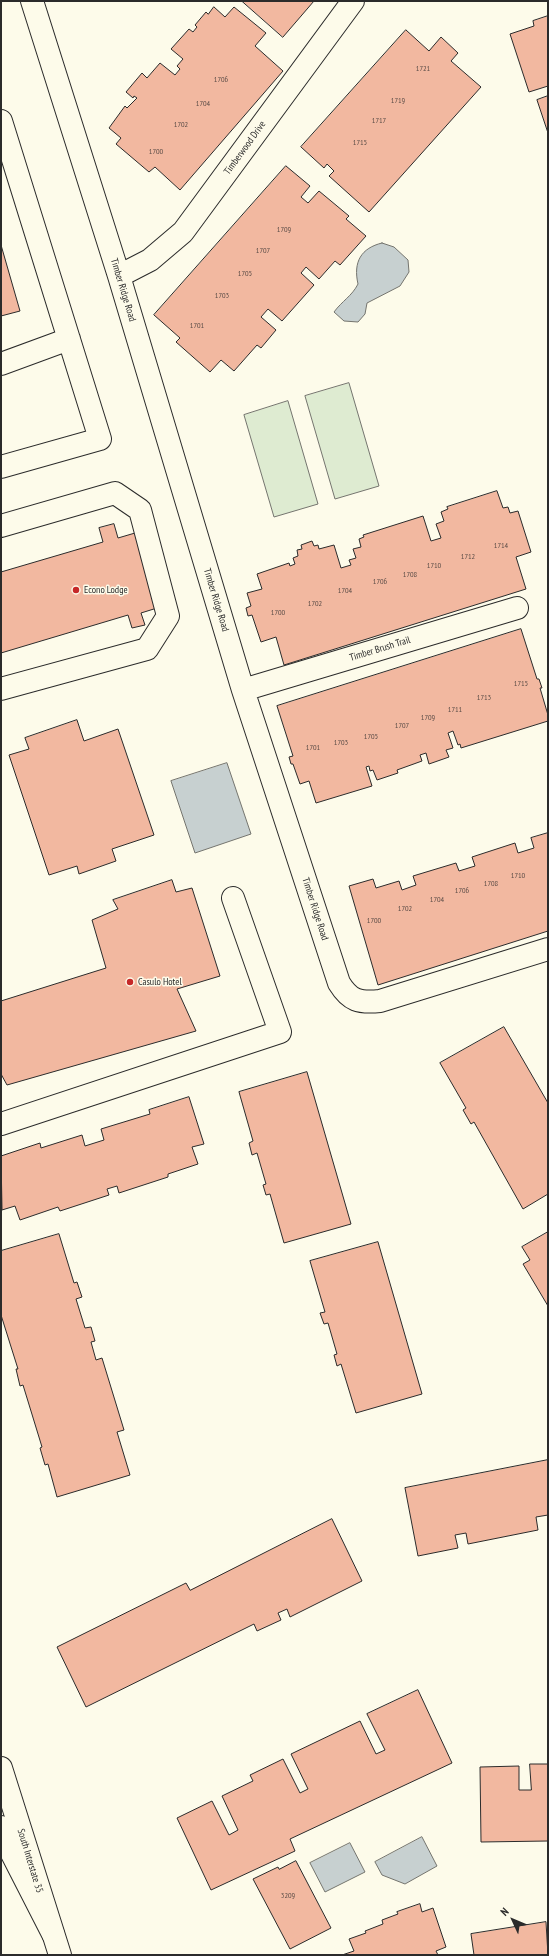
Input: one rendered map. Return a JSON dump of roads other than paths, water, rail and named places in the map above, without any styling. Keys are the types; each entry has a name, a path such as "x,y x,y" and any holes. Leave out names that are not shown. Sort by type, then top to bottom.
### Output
{"main road":[{"name":"Timber Ridge Road","path":"32,1 119,276 243,690 339,983 346,993 356,1000 366,1003 380,1001 548,949"},
{"name":"Timberwood Drive","path":"119,276 150,260 183,232 353,1"},
{"path":"1,121 100,439 1,467"},
{"path":"1,364 69,339"},
{"path":"1,526 115,493 140,510 168,616 148,649 1,689"},
{"name":"Timber Brush Trail","path":"243,690 517,608"},
{"path":"1,1124 280,1032 233,898"},
{"name":"South Interstate 35","path":"1,1768 60,1955"},
{"path":"1,1827 8,1846 53,1934"}],"place":[{"name":"Econo Lodge","path":"76,590"},
{"name":"Casulo Hotel","path":"130,982"}]}
